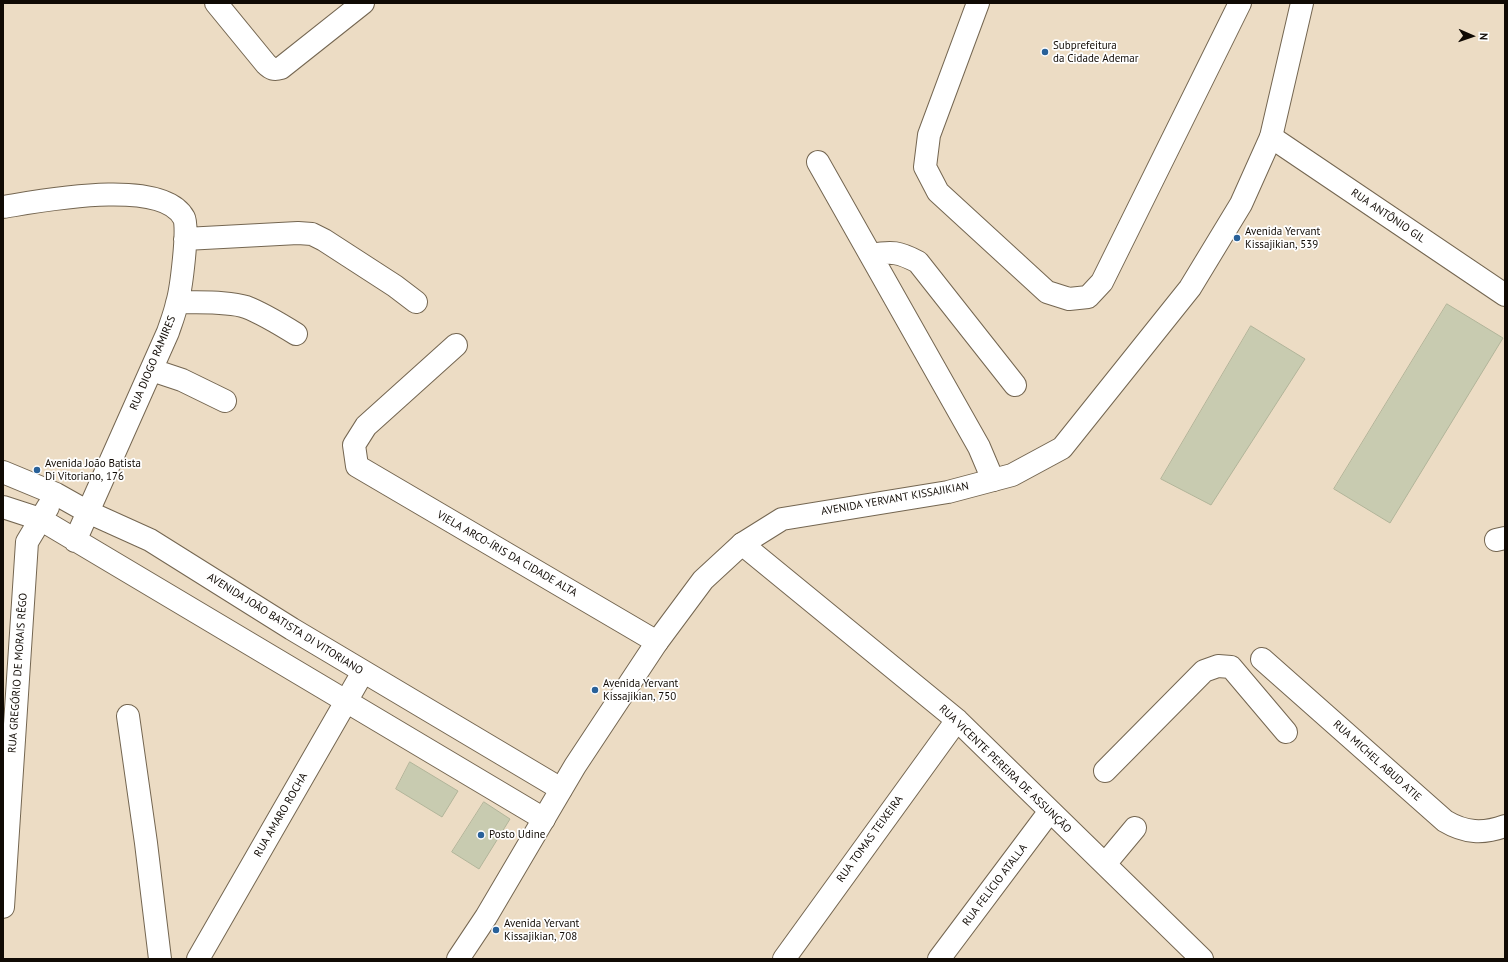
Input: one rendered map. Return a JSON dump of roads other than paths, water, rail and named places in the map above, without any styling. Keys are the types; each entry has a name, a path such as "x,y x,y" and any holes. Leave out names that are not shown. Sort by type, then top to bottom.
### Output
{"street":[{"path":"216,3 266,64 272,69 281,68 363,3"},
{"path":"978,3 929,134 925,167 938,192 944,198 1047,292 1068,299 1088,297 1102,282 1240,3"},
{"name":"AVENIDA YERVANT KISSAJIKIAN","path":"458,959 486,917 561,789 657,642 703,580 742,544 782,519 948,492 1012,475 1062,448 1190,288 1241,204 1271,137 1302,3"},
{"name":"RUA ANTÔNIO GIL","path":"1271,137 1505,295"},
{"path":"818,162 979,447 993,480"},
{"path":"3,207 88,195 123,195 165,202 177,210 185,229 274,234 312,234 324,240 395,286 416,302"},
{"name":"RUA DIOGO RAMIRES","path":"75,540 168,332 178,302 185,229"},
{"path":"871,255 889,251 904,255 918,262 1015,385"},
{"path":"178,302 246,307 279,323 296,334"},
{"name":"VIELA ARCO-ÍRIS DA CIDADE ALTA","path":"456,345 366,426 354,445 357,466 657,642"},
{"path":"152,370 182,380 225,401"},
{"name":"AVENIDA JOÃO BATISTA DI VITORIANO","path":"3,472 56,494 88,512 150,540 292,630 561,789"},
{"name":"RUA GREGÓRIO DE MORAIS RÊGO","path":"3,908 27,542 56,494"},
{"path":"3,507 40,520 75,540 345,702 488,784 544,819"},
{"name":"RUA VICENTE PEREIRA DE ASSUNÇÃO","path":"742,544 957,720 1202,959"},
{"name":"RUA MICHEL ABUD ATIE","path":"1262,659 1445,822 1456,828 1474,832 1492,831 1505,826"},
{"path":"1105,771 1204,671 1218,666 1230,667 1286,732"},
{"name":"RUA AMARO ROCHA","path":"198,959 345,702 364,672"},
{"path":"128,716 146,842 160,959"},
{"name":"RUA TOMAS TEIXEIRA","path":"784,959 957,720"},
{"name":"RUA FELÍCIO ATALLA","path":"939,959 1050,811"},
{"path":"1105,864 1135,828"}],"place":[{"name":"Subprefeitura da Cidade Ademar","path":"1045,52"},
{"name":"Avenida Yervant Kissajikian, 539","path":"1237,238"},
{"name":"Avenida João Batista Di Vitoriano, 176","path":"37,470"},
{"name":"Avenida Yervant Kissajikian, 750","path":"595,690"},
{"name":"Posto Udine","path":"481,835"},
{"name":"Avenida Yervant Kissajikian, 708","path":"496,930"}]}
